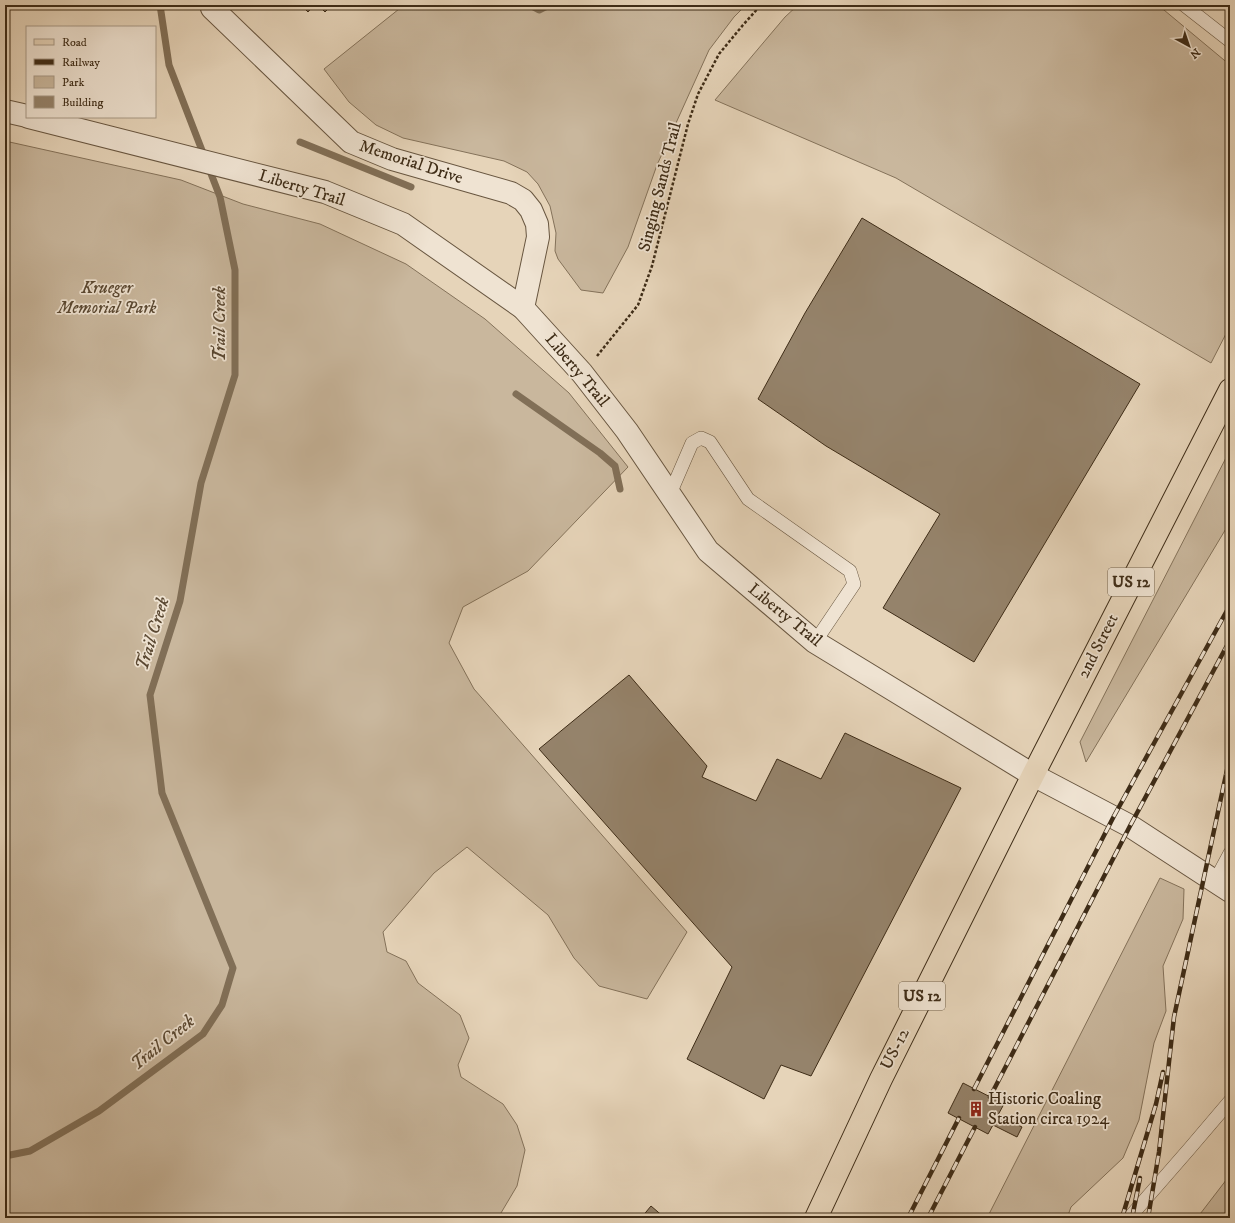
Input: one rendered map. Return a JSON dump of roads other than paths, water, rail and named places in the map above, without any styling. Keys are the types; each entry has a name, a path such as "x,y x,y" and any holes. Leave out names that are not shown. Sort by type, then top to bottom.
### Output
{"main road":[{"name":"2nd Street","path":"1032,775 1230,390"},
{"name":"US-12","path":"816,1218 881,1079 1032,775"}],"street":[{"name":"Memorial Drive","path":"212,8 351,142 392,159 511,193 523,200 531,210 536,224 538,237 523,308"},
{"name":"Liberty Trail","path":"5,111 26,116"},
{"name":"Liberty Trail","path":"32,118 325,192 403,224 523,308 582,373 627,431 708,551 815,642 1032,775 1114,816 1223,886"}],"lane":[{"path":"1184,5 1230,41"},
{"path":"670,494 692,443 701,438 710,442 748,499 850,571 854,584 815,642"},
{"path":"1223,886 1230,853"},
{"path":"1128,1218 1230,1101"}],"waterway":[{"name":"Trail Creek","path":"5,1156 30,1151 99,1111 203,1034 222,1005 233,968 162,793 150,695 180,601 201,483 235,375 235,270 220,197 169,65 160,5"},
{"name":"Trail Creek","path":"530,5 539,10 549,5"},
{"path":"300,142 411,187"},
{"path":"516,394 600,453 615,466 620,489"}],"railway":[{"path":"974,1089 1114,816 1230,605"},
{"path":"990,1097 1130,826 1230,640"},
{"path":"1148,1218 1159,1152 1174,1017 1230,756"},
{"path":"1122,1218 1156,1104 1163,1072"},
{"path":"908,1218 959,1118"},
{"path":"928,1218 975,1127"},
{"path":"1132,1218 1140,1178"}],"place":[{"name":"Historic Coaling Station circa 1924","path":"976,1109"}],"park label":[{"name":"Krueger Memorial Park","path":"107,298"}]}
